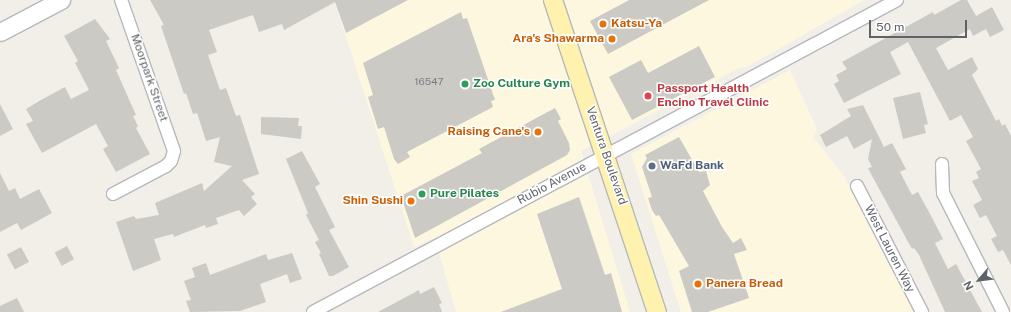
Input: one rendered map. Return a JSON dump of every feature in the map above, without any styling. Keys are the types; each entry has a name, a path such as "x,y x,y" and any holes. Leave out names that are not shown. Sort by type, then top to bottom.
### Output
{"main road":[{"path":"0,32 61,0"},
{"name":"Ventura Boulevard","path":"553,0 657,312"}],"street":[{"name":"Moorpark Street","path":"113,194 166,166 174,156 172,144 121,0"},
{"name":"Rubio Avenue","path":"313,312 897,0"},
{"path":"942,164 944,193 1003,312"},
{"name":"West Lauren Way","path":"857,186 922,312"}],"shaded area":[{"path":"334,0 864,0 747,67 739,68 581,151 630,312 456,312 435,238 414,247"},
{"path":"790,70 817,129 813,137 844,176 914,312 681,312 631,154"}],"building":[{"path":"150,0 408,0 346,33 335,2 284,30 282,24 259,32 253,15 209,30 217,52 208,55 220,90 226,88 236,116 240,115 259,174 242,180 255,194 251,197 257,204 244,216 239,210 216,218 218,224 206,228 205,225 174,237 173,234 154,239 161,260 133,271 116,222 134,216 136,219 159,215 155,203 202,183 204,191 232,166 214,162 220,137 206,141 197,113 193,114 186,93 184,94 161,26 164,25"},
{"path":"629,0 709,0 608,54 590,21"},
{"path":"961,0 967,0 976,16 992,7 1004,30 990,37 986,29 973,36 970,29 936,48 948,70 972,57 978,69 972,75 996,121 999,119 1002,126 1005,124 1011,136 1011,265 1003,250 998,252 991,239 997,236 986,215 980,218 973,205 982,200 972,181 979,178 976,172 981,169 966,141 973,137 961,115 950,121 908,42 890,52 901,74 844,103 834,84 839,81 836,75 847,69 842,62 933,12 934,15"},
{"path":"461,12 463,19 467,18 495,100 491,101 493,107 407,152 410,157 398,164 394,159 384,127 378,129 368,97 373,95 363,63"},
{"path":"95,19 110,39 106,41 119,68 116,70 136,115 133,116 138,126 136,128 150,154 116,172 103,149 108,146 96,124 42,153 26,124 33,121 26,109 65,87 71,99 89,90 75,63 78,61 64,36"},
{"path":"699,46 715,77 632,120 609,77 641,60 648,73"},
{"path":"920,92 928,124 924,125 926,133 903,139 893,98"},
{"path":"0,104 13,129 0,136"},
{"path":"863,105 884,147 892,143 906,169 900,172 912,195 918,192 943,239 935,243 948,269 956,264 982,312 945,312 919,255 914,248 912,249 868,168 872,167 868,159 872,139 854,149 847,136 826,147 820,135 851,116 847,109"},
{"path":"555,108 561,119 558,121 569,143 570,150 567,155 415,238 401,196 482,153 479,149"},
{"path":"261,117 299,118 298,126 302,126 301,139 261,134"},
{"path":"679,137 699,172 706,171 710,185 703,191 722,227 733,243 741,238 747,250 734,254 749,298 708,312 692,312 679,271 689,266 659,215 656,216 652,210 648,198 652,197 642,167 647,158 645,155"},
{"path":"302,151 320,184 315,187 335,227 329,230 349,267 333,276 329,276 319,254 321,253 315,242 319,240 306,215 308,213 286,159"},
{"path":"0,173 9,191 15,188 20,199 39,189 52,213 21,230 17,223 0,232"},
{"path":"579,197 605,275 611,273 622,312 501,312 562,289 537,214"},
{"path":"67,246 74,259 62,266 55,253"},
{"path":"21,247 29,262 15,270 7,255"},
{"path":"292,253 302,279 290,283 287,274 260,284 266,302 240,311 190,312 186,301 191,300 184,281 195,277 192,268 206,263 210,275 266,254 268,260"},
{"path":"434,287 442,303 439,304 442,312 378,312 419,290 420,294"},
{"path":"17,298 24,312 0,312 0,306"}],"place":[{"name":"Katsu-Ya","path":"603,24"},
{"name":"Ara's Shawarma","path":"612,39"},
{"name":"Zoo Culture Gym","path":"465,84"},
{"name":"Passport Health Encino Travel Clinic","path":"648,96"},
{"name":"Raising Cane's","path":"538,132"},
{"name":"WaFd Bank","path":"652,166"},
{"name":"Pure Pilates","path":"422,194"},
{"name":"Shin Sushi","path":"411,201"},
{"name":"Panera Bread","path":"698,284"}]}
